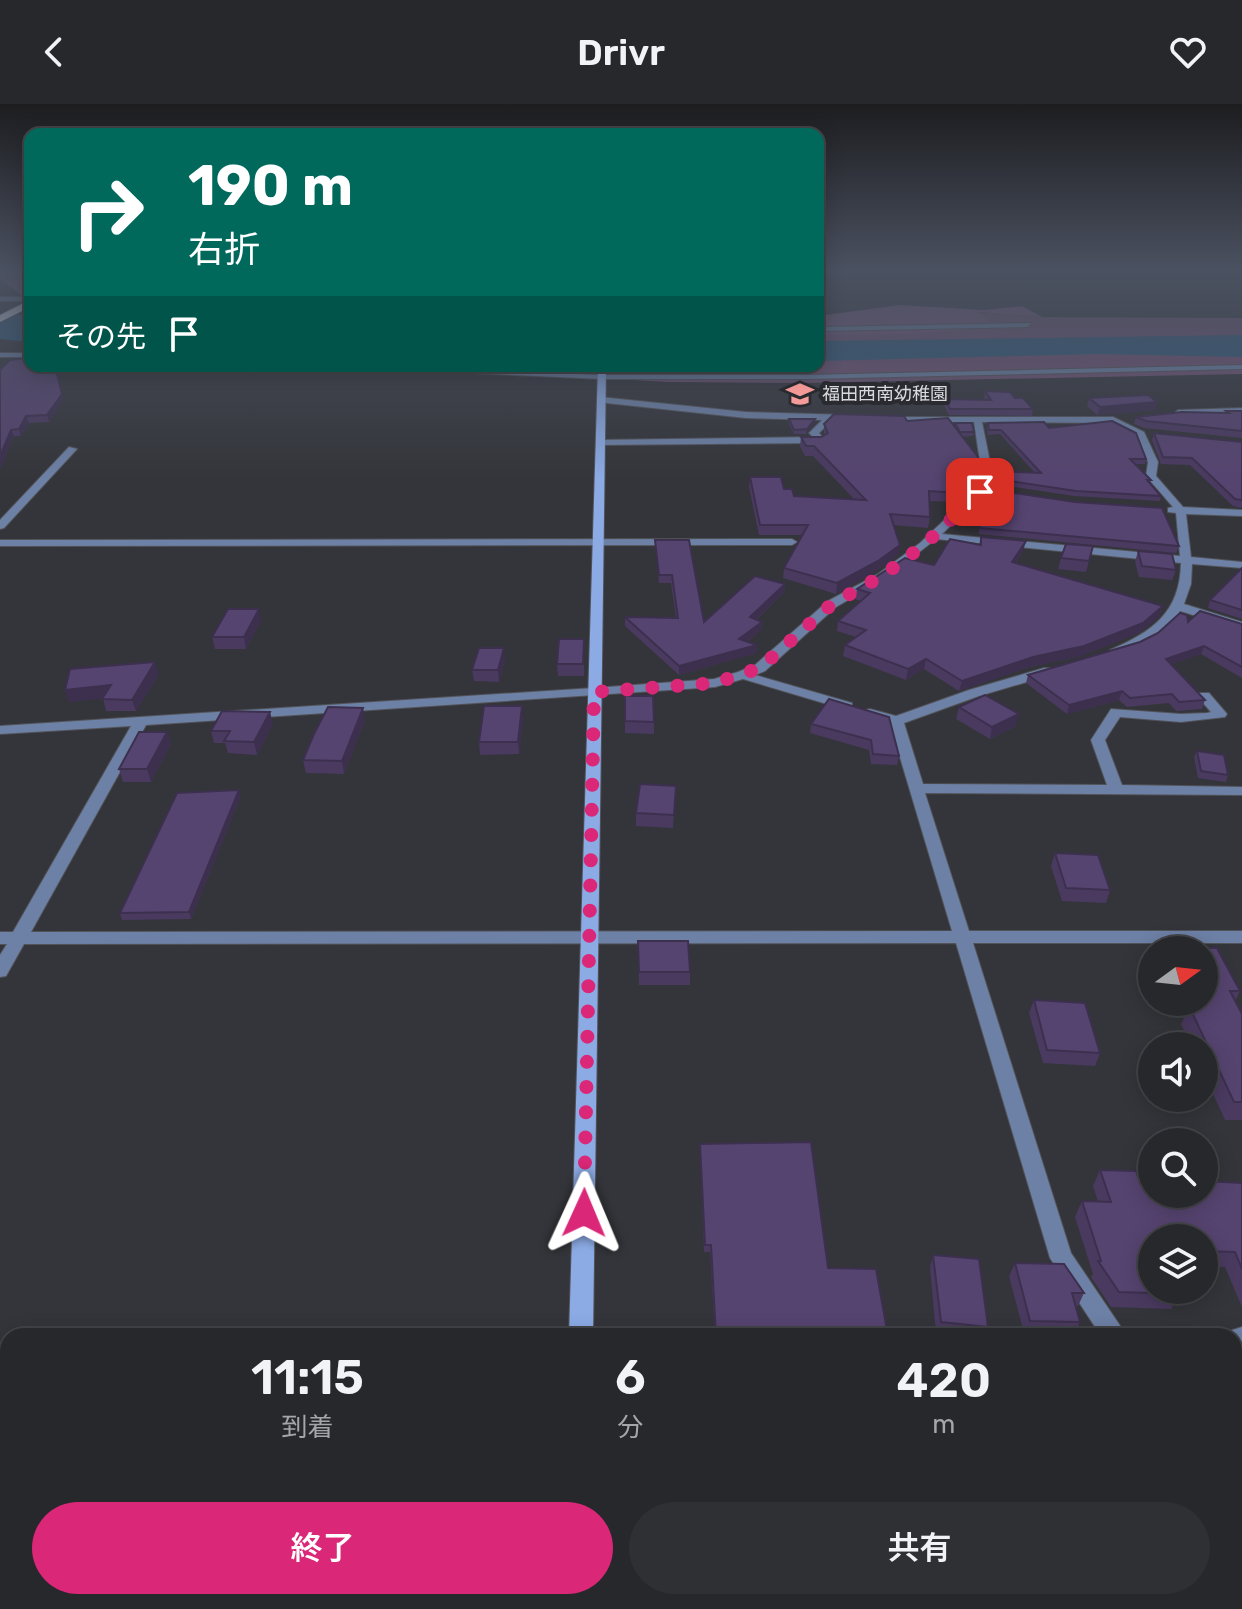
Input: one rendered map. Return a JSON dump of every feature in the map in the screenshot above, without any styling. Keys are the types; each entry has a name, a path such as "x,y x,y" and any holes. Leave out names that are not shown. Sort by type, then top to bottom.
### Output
{"street":[{"path":"2,358 24,356"},
{"path":"581,1328 602,372 806,377 1242,367"},
{"path":"600,400 746,415 860,418"},
{"path":"1163,416 1242,411"},
{"path":"599,442 820,440 814,433 830,417"},
{"path":"874,419 978,422 1139,418"},
{"path":"1097,659 1145,639 1178,606 1187,587 1180,511 1151,476 1153,462 1148,434 1113,420"},
{"path":"0,730 594,692 715,683 743,675 760,668 832,604 882,576 961,512 981,488 985,462 978,422"},
{"path":"0,526 72,449"},
{"path":"981,488 996,491"},
{"path":"1165,510 1242,513"},
{"path":"934,536 1242,565"},
{"path":"0,543 792,542"},
{"path":"1178,606 1242,626"},
{"path":"743,675 896,721 974,693 1061,668"},
{"path":"1116,790 1098,740 1116,712 1168,717 1220,714 1204,696"},
{"path":"0,971 9,938 141,721"},
{"path":"896,721 1061,1258 1109,1328"},
{"path":"917,788 1242,791"},
{"path":"9,938 1242,937"}],"shaded area":[{"path":"824,340 1242,340 1242,374 804,383 668,382 488,372 824,372"}],"water":[{"path":"1242,340 1242,357 1096,354 824,361 824,341"}],"building":[{"path":"24,359 24,372 56,372 62,394 47,415 26,416 19,429 11,430 0,456 0,370 10,360"},
{"path":"985,391 1010,392 1015,398 1023,398 1033,409 950,409 945,399 991,400"},
{"path":"1148,395 1157,402 1100,407 1089,398"},
{"path":"1226,411 1242,411 1242,431 1146,421 1136,417 1182,412 1229,413"},
{"path":"834,414 904,416 907,421 948,418 978,457 974,480 960,493 929,491 930,517 890,514 900,545 837,583 784,568 808,525 760,525 750,477 781,477 784,489 792,489 794,496 866,500 814,446 806,446 801,437 821,437 828,433 824,424"},
{"path":"789,419 815,419 807,429 794,430"},
{"path":"1112,421 1136,433 1146,459 1130,459 1151,480 1147,480 1161,496 1076,491 990,478 992,471 1041,473 1001,430 989,430 988,423 1044,422 1049,428"},
{"path":"955,423 972,423 974,432 960,432"},
{"path":"1154,433 1242,442 1242,500 1235,499 1192,458 1163,457"},
{"path":"987,489 1075,502 1162,508 1179,546 980,528 980,497"},
{"path":"981,537 1026,541 1012,562 1163,606 1143,623 1084,646 1033,657 962,681 926,659 908,669 845,645 866,630 838,621 870,593 857,589 905,558 934,565 950,539 981,545"},
{"path":"655,540 689,540 704,622 755,576 785,584 750,617 762,622 739,639 757,645 679,666 625,617 678,618 672,575 659,575"},
{"path":"1066,544 1093,546 1089,561 1061,558"},
{"path":"1138,551 1172,554 1176,570 1142,566"},
{"path":"1242,568 1242,610 1210,600"},
{"path":"228,609 259,609 244,637 212,637"},
{"path":"1200,611 1242,624 1242,667 1204,646 1166,659 1205,700 1179,702 1172,694 1130,698 1122,691 1069,705 1028,675 1140,642 1158,633 1180,613 1187,615 1188,622"},
{"path":"559,639 584,639 583,664 557,664"},
{"path":"479,648 504,648 498,670 472,670"},
{"path":"155,662 132,700 102,699 111,685 65,690 70,669"},
{"path":"985,695 1019,714 992,727 959,707"},
{"path":"625,696 653,696 654,722 625,721"},
{"path":"829,699 889,717 899,756 873,754 871,740 811,724"},
{"path":"484,706 522,706 518,742 479,742"},
{"path":"328,707 363,708 342,761 303,760 314,734"},
{"path":"222,711 270,712 254,742 224,741 230,731 211,731"},
{"path":"139,732 167,732 147,769 119,769"},
{"path":"1197,751 1224,755 1228,775 1201,771"},
{"path":"640,784 676,786 674,815 636,813"},
{"path":"239,790 189,912 120,913 177,793"},
{"path":"1055,853 1098,855 1110,890 1066,888"},
{"path":"638,941 688,941 690,972 639,972"},
{"path":"1218,950 1240,991 1230,991 1242,1014 1242,1102 1234,1102 1218,1068 1218,1032 1201,1032 1194,1016 1218,1016"},
{"path":"1034,1000 1085,1003 1100,1053 1047,1050"},
{"path":"811,1142 828,1268 876,1269 887,1328 716,1328 711,1245 705,1245 700,1144"},
{"path":"1100,1170 1136,1171 1138,1208 1218,1208 1218,1182 1242,1183 1242,1269 1235,1252 1218,1251 1218,1224 1138,1224 1138,1293 1119,1292 1098,1261 1101,1261 1082,1201 1111,1202"},
{"path":"933,1255 979,1259 988,1327 941,1322"},
{"path":"1015,1263 1064,1264 1084,1293 1072,1293 1080,1322 1030,1321"}],"place":[{"name":"福田西南幼稚園","path":"800,394"}],"route":[{"path":"584,1213 594,692 715,683 760,668 832,604 882,576 924,545 980,492"}]}
